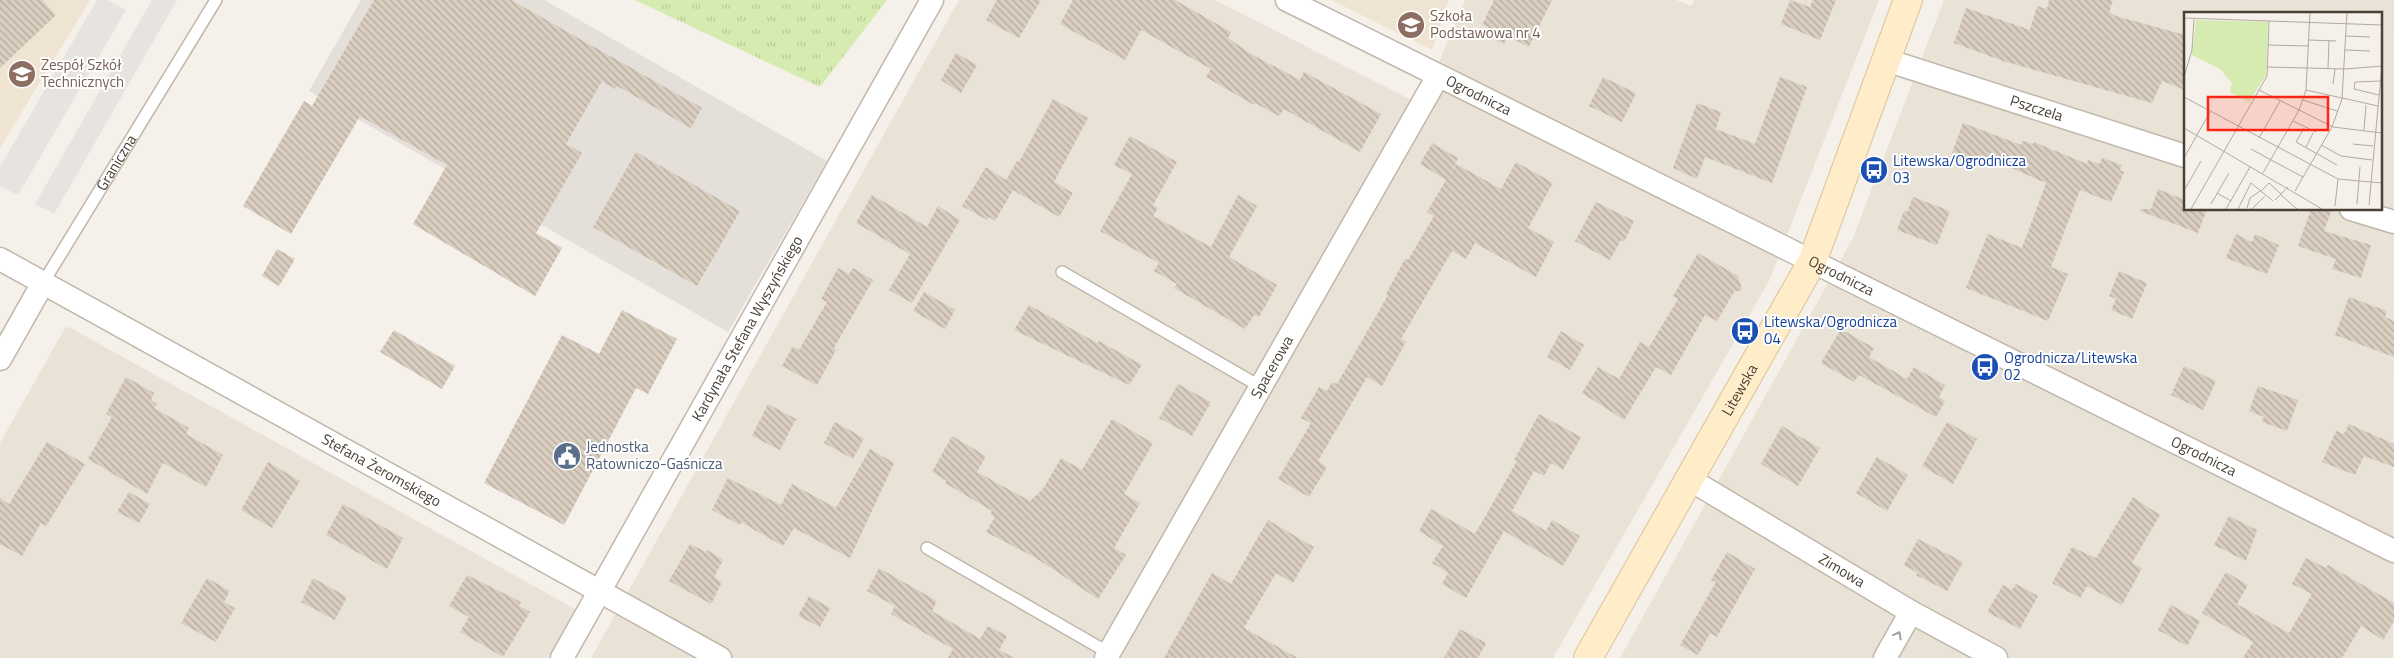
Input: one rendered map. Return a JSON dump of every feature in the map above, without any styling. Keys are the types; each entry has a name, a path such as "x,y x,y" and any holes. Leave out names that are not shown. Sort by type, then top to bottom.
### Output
{"main road":[{"name":"Litewska","path":"1588,658 1812,262 1908,0"}],"street":[{"name":"Kardynała Stefana Wyszyńskiego","path":"562,658 932,0"},
{"name":"Ogrodnicza","path":"1287,0 2394,551"},
{"name":"Pszczela","path":"1886,60 2184,156"},
{"name":"Spacerowa","path":"1108,656 1438,76"},
{"path":"2355,210 2394,222"},
{"path":"0,259 43,283 0,359"},
{"name":"Stefana Żeromskiego","path":"43,283 720,658"},
{"name":"Zimowa","path":"1689,480 1911,612 1996,658"},
{"path":"1885,658 1911,612"}],"lane":[{"name":"Graniczna","path":"43,283 216,0"},
{"path":"1062,272 1261,387"},
{"path":"927,548 1108,656"}],"shaded area":[{"name":"Zespół Szkół Technicznych","path":"0,0 90,0 0,148"},
{"path":"97,0 108,0 126,10 18,195 0,186 0,167"},
{"path":"152,0 177,0 54,214 35,204"},
{"path":"361,0 544,0 827,161 728,332 309,91"},
{"path":"959,0 1215,0 1421,105 1465,0 1676,0 1692,6 1694,0 1879,0 1769,281 1553,658 591,658"},
{"name":"Szkoła Podstawowa nr 4","path":"1331,0 1449,0 1432,50"},
{"path":"1944,0 2394,0 2393,658 1620,658 1853,238"},
{"path":"69,327 575,609 548,658 0,658 0,443 65,328"}],"green space":[{"path":"635,0 887,0 820,87"}],"building":[{"name":"Zespół Szkół Technicznych","path":"0,0 42,0 56,15 0,68"},
{"path":"374,0 511,0 702,108 691,128 617,86 615,89 602,81 566,144 582,153 536,233 562,248 535,296 413,224 447,165 360,116 291,234 243,206 304,101 312,106"},
{"path":"997,0 1041,0 1019,38 986,20"},
{"path":"1073,0 1175,0 1231,32 1228,38 1251,54 1300,80 1304,72 1381,114 1360,152 1284,109 1279,116 1255,103 1254,105 1206,77 1211,69 1141,30 1125,60 1060,24"},
{"path":"1494,0 1552,0 1529,47 1507,36 1504,44 1484,34 1488,27 1482,25"},
{"path":"1790,0 1810,7 1813,0 1836,0 1820,40 1781,24"},
{"path":"2049,0 2113,0 2109,12 2116,16 2184,35 2184,90 2162,81 2152,103 2003,61 1954,43 1966,8 2030,30 2037,6 2047,9"},
{"path":"956,53 977,65 961,93 941,80"},
{"path":"1603,77 1636,93 1622,122 1589,106"},
{"path":"1780,77 1807,87 1772,183 1705,157 1697,179 1673,168 1697,103 1721,112 1716,129 1755,144"},
{"path":"1053,99 1088,118 1054,182 1073,193 1059,217 1013,190 995,221 989,217 987,220 962,206 986,167 1006,180 1017,161 1019,162"},
{"path":"1963,123 2021,145 2023,141 2033,144 2034,142 2087,164 2088,160 2100,164 2102,158 2122,165 2120,170 2124,172 2111,202 2080,190 2051,267 2068,274 2048,321 1966,288 1988,234 2022,248 2046,183 1982,155 1978,166 1951,156"},
{"path":"1130,136 1177,162 1153,205 1158,208 1153,216 1211,247 1238,195 1257,206 1229,257 1277,285 1259,317 1254,315 1245,329 1174,288 1177,284 1154,271 1159,263 1100,231 1132,174 1114,165"},
{"path":"1432,143 1458,158 1449,176 1456,164 1501,189 1516,162 1553,183 1528,228 1554,242 1536,277 1475,243 1466,259 1452,251 1401,339 1406,342 1382,386 1367,377 1318,461 1327,467 1309,497 1278,479 1311,423 1301,418 1319,387 1327,391 1332,382 1337,384 1388,295 1386,294 1405,259 1408,260 1434,216 1427,212 1446,180 1420,164"},
{"path":"636,152 740,211 697,286 593,227"},
{"path":"2158,189 2184,200 2184,210 2207,210 2198,233 2140,211 2140,209 2151,209"},
{"path":"872,195 927,227 938,206 960,220 912,303 889,290 910,254 856,223"},
{"path":"1913,197 1950,211 1937,245 1897,230 1904,211 1907,212"},
{"path":"1596,202 1634,221 1624,242 1621,240 1610,260 1575,241"},
{"path":"2311,210 2332,210 2324,231 2371,245 2361,278 2332,269 2336,259 2298,246"},
{"path":"2236,234 2252,242 2255,234 2279,245 2267,274 2226,258"},
{"path":"277,249 295,259 279,286 262,276"},
{"path":"1698,253 1738,276 1742,290 1734,292 1717,321 1705,315 1671,375 1656,367 1624,420 1582,393 1598,367 1619,379 1640,342 1649,347 1678,299 1673,296"},
{"path":"838,268 849,274 853,268 873,280 834,348 836,350 817,385 782,366 793,346 799,350 827,302 821,299"},
{"path":"2119,271 2147,283 2132,319 2111,310 2116,299 2109,296"},
{"path":"924,292 955,310 945,329 913,311"},
{"path":"2349,297 2387,311 2385,317 2394,321 2394,357 2335,335"},
{"path":"1029,305 1097,343 1099,341 1142,365 1129,385 1014,330"},
{"path":"622,310 677,339 648,394 636,388 564,525 484,483 562,335 599,354"},
{"path":"1841,329 1874,348 1869,357 1907,379 1914,367 1945,385 1939,397 1945,401 1936,417 1859,375 1854,382 1821,363"},
{"path":"394,330 455,366 442,389 380,352"},
{"path":"1561,331 1584,345 1570,370 1547,357"},
{"path":"2184,366 2216,381 2203,410 2171,395"},
{"path":"126,377 154,393 151,400 157,404 154,408 189,428 186,434 223,455 206,487 163,463 147,494 88,459 112,417 106,414"},
{"path":"1178,384 1211,402 1192,436 1159,418"},
{"path":"2258,386 2298,400 2287,431 2262,422 2264,417 2249,411"},
{"path":"768,404 796,419 780,450 752,436"},
{"path":"1539,414 1581,437 1563,470 1551,463 1544,476 1534,471 1512,511 1546,531 1552,520 1580,536 1563,566 1504,531 1466,598 1442,584 1448,573 1432,563 1443,546 1419,531 1431,509 1475,534 1517,461 1514,460"},
{"path":"1112,419 1153,443 1124,494 1140,503 1114,548 1126,555 1098,599 1036,558 986,532 995,517 990,514 992,511 945,483 947,481 932,472 952,436 986,456 977,472 1030,501 1043,489 1061,458 1082,470"},
{"path":"835,422 864,438 853,459 824,443"},
{"path":"1947,422 1977,439 1953,484 1922,466"},
{"path":"2349,424 2394,444 2394,467 2364,456 2355,475 2322,462 2336,431 2344,434"},
{"path":"1782,426 1820,448 1798,486 1761,464"},
{"path":"47,442 85,464 46,526 41,523 22,556 0,544 0,498 9,504"},
{"path":"870,449 894,463 850,558 794,528 783,546 741,522 740,525 712,510 728,478 781,505 792,484 836,508"},
{"path":"1877,457 1908,475 1887,511 1856,493"},
{"path":"268,462 300,481 272,528 241,510"},
{"path":"129,492 150,504 139,523 117,512"},
{"path":"2133,497 2160,515 2132,563 2142,568 2122,605 2087,586 2080,598 2052,583 2072,547 2096,558"},
{"path":"343,504 403,538 387,569 326,535"},
{"path":"2229,516 2257,530 2246,561 2214,545"},
{"path":"1268,520 1314,547 1293,583 1276,573 1244,628 1298,658 1164,658 1212,573 1231,584"},
{"path":"1918,539 1963,562 1947,591 1916,575 1918,573 1904,565"},
{"path":"690,544 706,552 707,550 723,560 714,577 722,582 711,604 669,581"},
{"path":"1727,552 1755,569 1717,637 1710,633 1698,655 1680,645 1716,582 1711,580"},
{"path":"2306,558 2326,568 2328,565 2394,603 2394,621 2383,640 2361,626 2342,658 2243,658 2253,642 2202,613 2226,572 2248,585 2237,604 2289,633 2312,594 2292,584"},
{"path":"879,568 937,601 932,611 980,639 988,626 1007,636 999,650 1014,658 948,658 953,649 891,614 895,606 867,591"},
{"path":"467,575 521,602 519,606 530,612 503,657 460,632 469,617 449,606"},
{"path":"207,578 230,591 224,602 235,608 216,642 181,623"},
{"path":"313,578 347,597 335,620 301,602"},
{"path":"2016,584 2038,596 2020,629 1987,612 2003,585 2012,590"},
{"path":"809,596 830,608 820,627 798,616"},
{"path":"2171,605 2200,621 2187,646 2158,630"},
{"path":"1460,629 1486,643 1478,658 1444,658"}],"place":[{"name":"Szkoła Podstawowa nr 4","path":"1411,25"},
{"name":"Zespół Szkół Technicznych","path":"22,74"},
{"name":"Litewska/Ogrodnicza 03","path":"1874,170"},
{"name":"Litewska/Ogrodnicza 04","path":"1745,331"},
{"name":"Ogrodnicza/Litewska 02","path":"1985,367"},
{"name":"Jednostka Ratowniczo-Gaśnicza","path":"567,456"}]}
